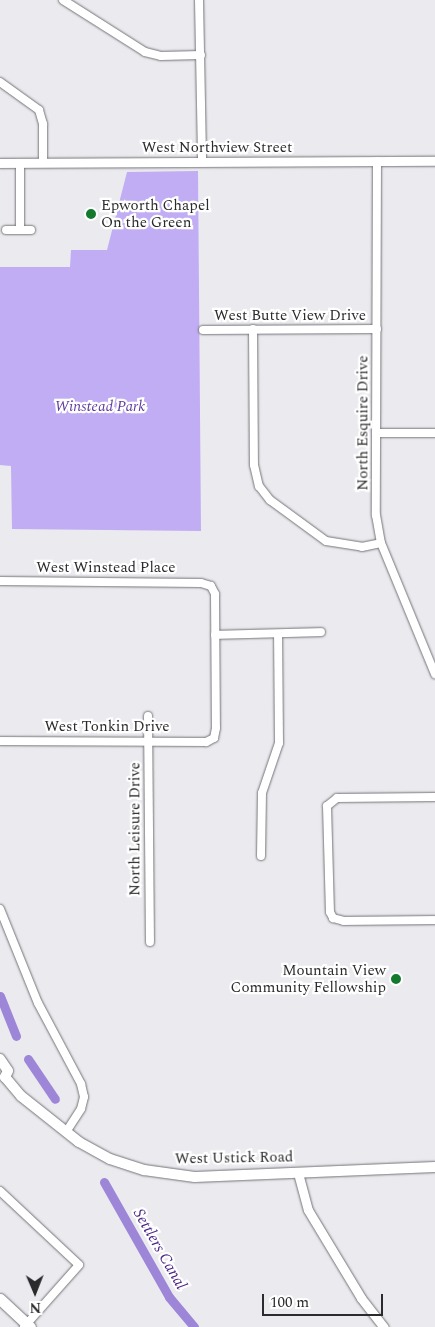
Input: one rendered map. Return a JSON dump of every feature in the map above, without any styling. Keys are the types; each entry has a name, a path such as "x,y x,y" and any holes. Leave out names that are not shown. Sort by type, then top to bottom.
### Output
{"main road":[{"name":"West Ustick Road","path":"0,1059 8,1071 3,1077 22,1096 66,1132 110,1159 172,1175 298,1173 435,1167"},
{"path":"0,1299 27,1326"}],"street":[{"path":"63,0 145,52 161,56 200,55"},
{"path":"200,0 202,161"},
{"path":"0,82 39,110 43,124 43,162"},
{"name":"North Esquire Drive","path":"377,161 376,515 381,543 435,674"},
{"name":"West Northview Street","path":"0,163 435,161"},
{"path":"20,162 20,230"},
{"path":"6,230 31,230"},
{"path":"253,329 254,465 259,486 270,500 326,540 362,547 381,543"},
{"name":"West Butte View Drive","path":"203,330 377,329"},
{"path":"376,433 435,433"},
{"name":"West Winstead Place","path":"0,581 200,583 211,586 215,594 215,635"},
{"path":"215,635 320,632"},
{"path":"262,856 262,793 279,743 278,634"},
{"name":"West Tonkin Drive","path":"0,741 206,742 214,738 215,635"},
{"name":"North Leisure Drive","path":"148,716 150,942"},
{"path":"435,797 331,800 327,806 330,912 333,918 344,921 435,920"},
{"path":"0,909 38,1003 81,1084 84,1097 81,1109 66,1132"},
{"path":"298,1173 308,1210 361,1298 384,1327"},
{"path":"0,1191 79,1265 27,1326"}],"green space":[{"name":"Winstead Park","path":"198,171 201,531 12,529 11,466 0,465 0,267 70,267 71,250 107,250 127,172"}],"waterway":[{"name":"Settlers Canal","path":"0,996 16,1036"},
{"name":"Settlers Canal","path":"28,1059 55,1099"},
{"name":"Settlers Canal","path":"104,1182 169,1297 194,1327"}],"place":[{"name":"Epworth Chapel On the Green","path":"91,214"},
{"name":"Mountain View Community Fellowship","path":"396,979"}]}
